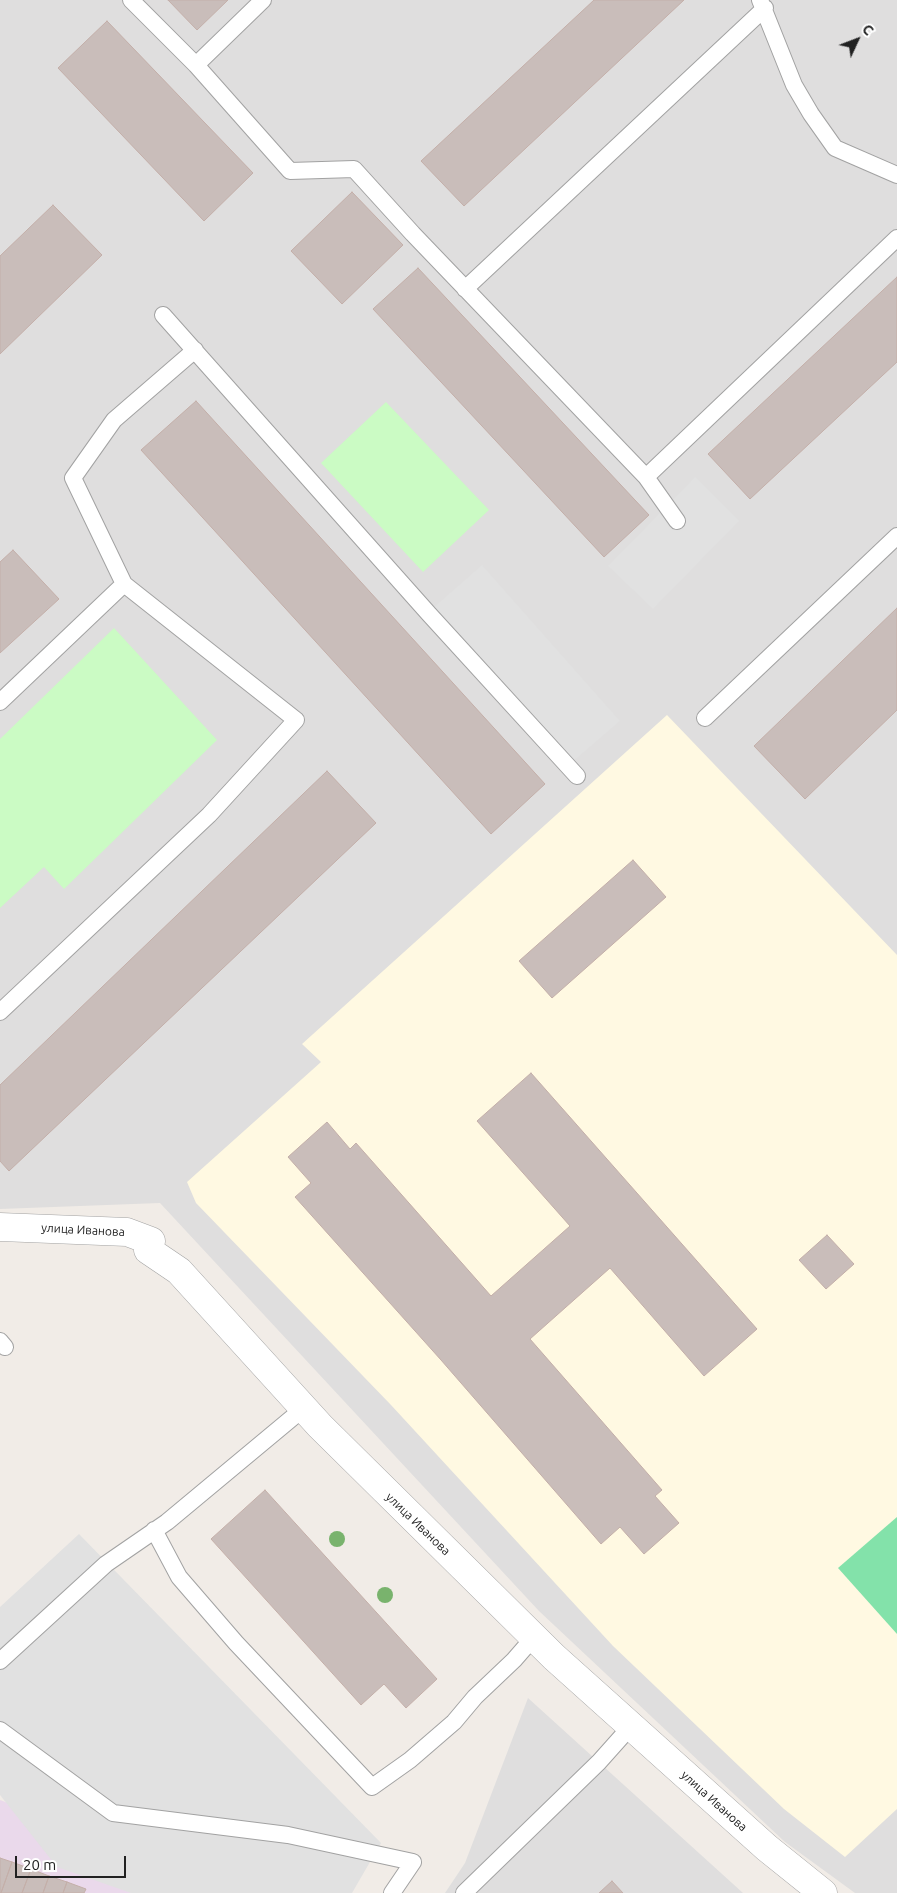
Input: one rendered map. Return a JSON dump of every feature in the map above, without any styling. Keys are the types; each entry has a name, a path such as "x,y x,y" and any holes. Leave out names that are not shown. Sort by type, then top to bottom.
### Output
{"street":[{"name":"улица Иванова","path":"0,1227 127,1232 151,1241 148,1250 179,1271 304,1408 381,1487 534,1637 767,1848 823,1893"}],"lane":[{"path":"131,0 196,66 290,172 354,169 465,289 646,477 677,521"},
{"path":"196,66 263,0"},
{"path":"465,289 763,4 794,85 811,114 835,148 897,175"},
{"path":"646,477 897,238"},
{"path":"163,315 428,614 577,776"},
{"path":"0,1012 209,815 296,720 124,584 73,478 114,420 195,350"},
{"path":"705,718 897,536"},
{"path":"0,702 124,584"},
{"path":"0,1661 106,1564 167,1522 304,1408"},
{"path":"154,1530 179,1577 236,1643 372,1787 410,1760 454,1722 475,1697 514,1660 534,1637"},
{"path":"464,1893 599,1762 632,1725"},
{"path":"0,1730 113,1814 288,1835 412,1862 392,1893"}],"shaded area":[{"path":"0,0 897,0 897,1893 855,1893 785,1842 539,1611 160,1203 0,1209"},
{"path":"695,477 739,521 653,609 608,566"},
{"path":"482,565 620,721 570,764 433,608"},
{"path":"667,715 897,955 897,1809 845,1857 784,1809 613,1646 391,1405 196,1203 187,1182 321,1062 302,1044"},
{"path":"79,1534 381,1843 352,1893 131,1893 57,1867 0,1795 0,1607"},
{"path":"528,1698 743,1893 445,1893 465,1863"},
{"path":"0,1800 247,1893 0,1893"}],"green space":[{"path":"386,402 489,510 423,572 321,463"},
{"path":"114,628 217,740 64,889 44,867 0,908 0,739"},
{"path":"897,1517 897,1634 838,1568"}],"building":[{"path":"168,0 228,0 197,30"},
{"path":"594,0 684,0 464,206 421,161"},
{"path":"107,21 253,173 204,221 58,68"},
{"path":"352,192 403,245 342,304 291,251"},
{"path":"53,205 102,255 0,354 0,256"},
{"path":"418,268 649,515 604,557 373,309"},
{"path":"897,277 897,362 750,499 708,454"},
{"path":"196,401 545,784 491,834 141,450"},
{"path":"13,550 59,599 0,653 0,562"},
{"path":"897,608 897,710 805,799 754,746"},
{"path":"327,771 376,823 9,1171 0,1161 0,1085"},
{"path":"633,860 666,897 552,998 519,961"},
{"path":"531,1073 757,1329 704,1376 610,1268 530,1339 662,1490 655,1496 679,1523 644,1554 620,1527 601,1544 441,1360 295,1197 311,1183 288,1157 327,1122 350,1149 356,1143 491,1296 570,1226 477,1121"},
{"path":"827,1235 854,1264 826,1289 799,1260"},
{"path":"265,1490 437,1679 406,1708 384,1684 361,1705 211,1539"},
{"path":"0,1858 12,1862 1,1893 0,1893"},
{"path":"12,1862 31,1869 22,1893 1,1893"},
{"path":"31,1869 49,1876 43,1893 22,1893"},
{"path":"49,1876 67,1882 63,1893 43,1893"},
{"path":"612,1881 623,1893 599,1893"},
{"path":"67,1882 86,1889 84,1893 63,1893"}]}
